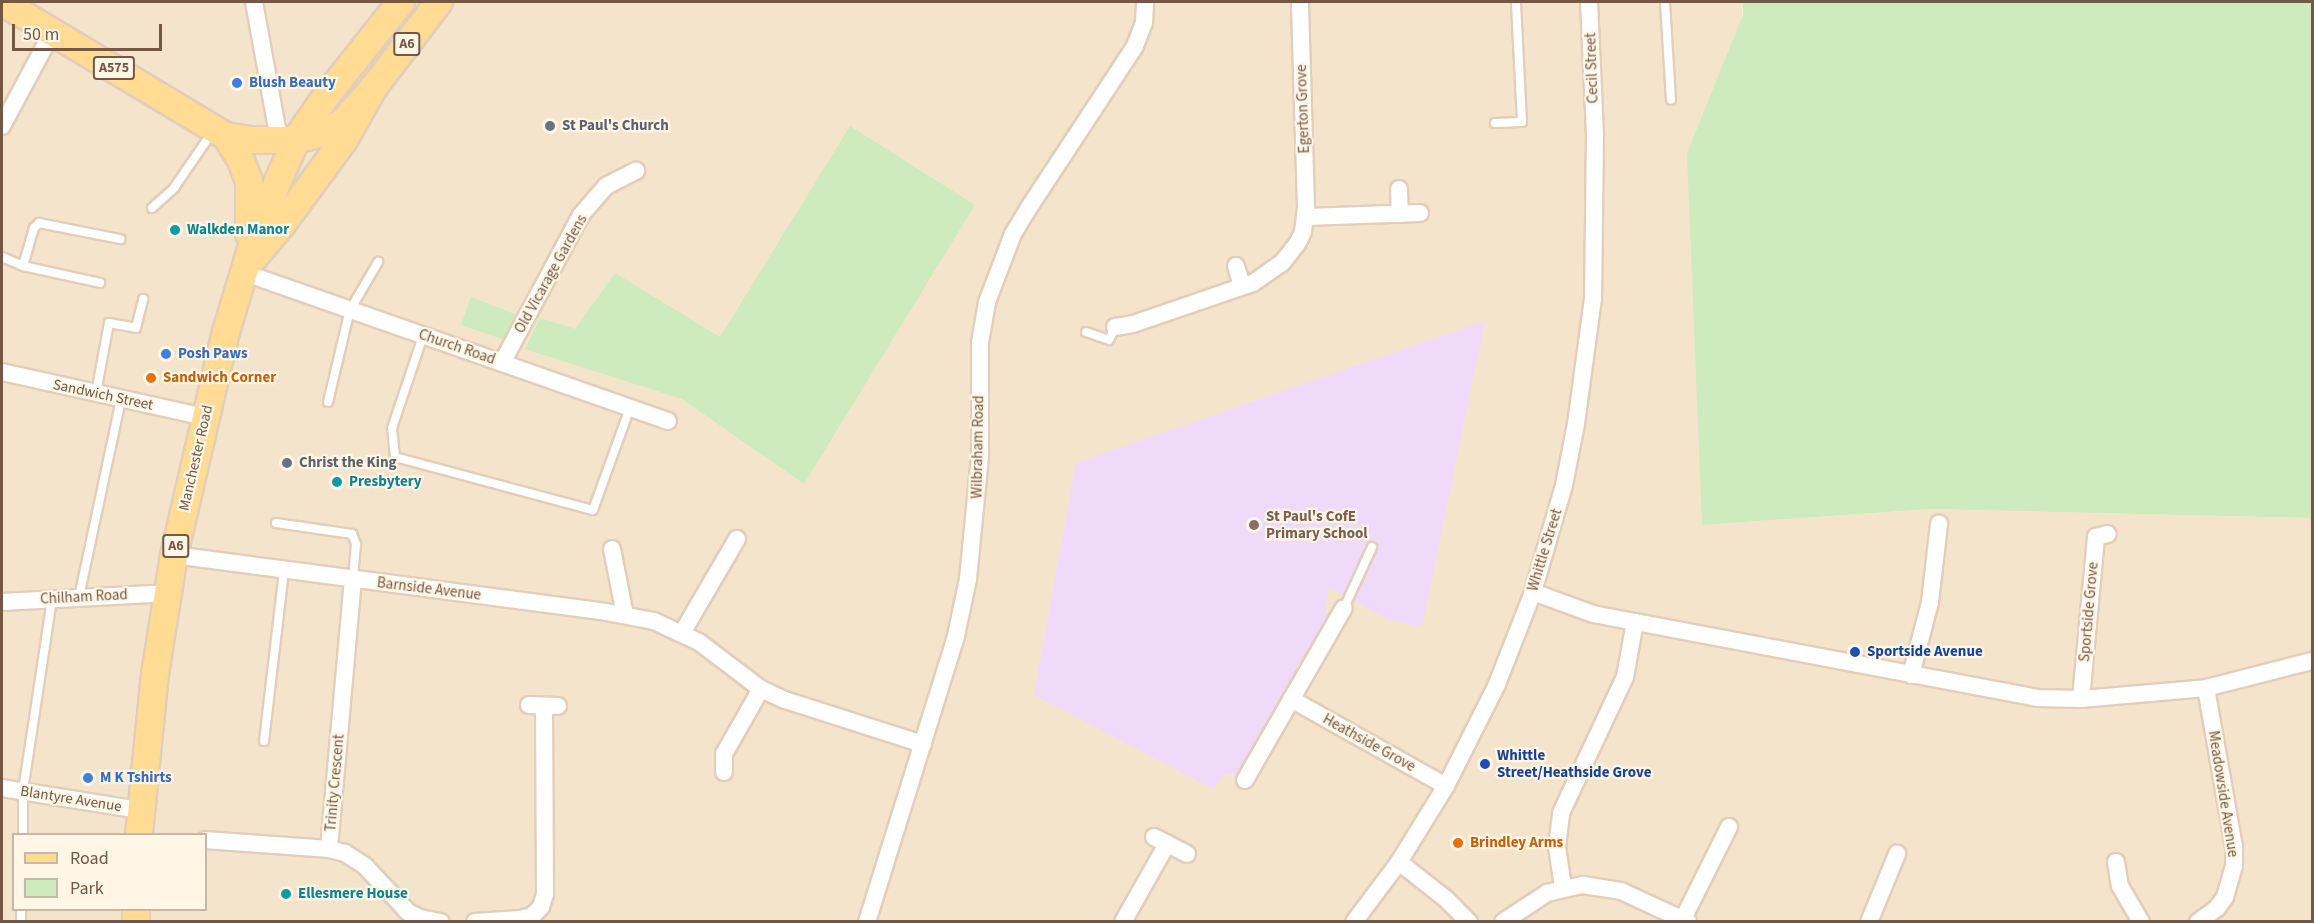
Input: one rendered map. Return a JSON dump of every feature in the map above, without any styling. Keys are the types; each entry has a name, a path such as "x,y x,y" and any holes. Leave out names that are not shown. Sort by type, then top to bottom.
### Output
{"main road":[{"name":"A575","path":"2,2 220,132 240,158 249,181 247,269"},
{"name":"Manchester Road","path":"139,822 155,674 174,555 226,332 262,217 287,140 327,95 401,2"},
{"name":"Manchester Road","path":"247,269 344,140 374,87 439,2"},
{"name":"A575","path":"220,132 287,140 336,127 374,87"}],"street":[{"name":"Wilbraham Road","path":"867,921 956,636 968,579 980,456 980,343 987,302 1013,234 1135,46 1144,23 1145,2"},
{"name":"Egerton Grove","path":"1115,327 1133,324 1242,286 1269,274 1282,263 1297,244 1306,217 1300,2"},
{"name":"Cecil Street","path":"1589,2 1595,134"},
{"path":"258,3 287,140"},
{"path":"2,123 53,31"},
{"name":"Whittle Street","path":"1354,921 1399,862 1446,786 1497,684 1533,592 1564,484 1588,345 1595,245 1595,134"},
{"name":"Old Vicarage Gardens","path":"502,363 581,215 606,186 636,171"},
{"path":"1399,189 1400,214"},
{"path":"1306,217 1420,213"},
{"path":"1236,266 1242,286"},
{"name":"Church Road","path":"247,269 350,310 668,421"},
{"name":"Sandwich Street","path":"2,372 205,417"},
{"path":"1911,675 1930,602 1939,524"},
{"name":"Sportside Grove","path":"2081,699 2096,537 2108,534"},
{"path":"682,633 737,538"},
{"path":"612,549 625,615"},
{"name":"Barnside Avenue","path":"174,555 625,615 654,621 699,642 761,689 784,700 923,744"},
{"name":"Trinity Crescent","path":"353,579 329,849 345,853 365,866 408,912 420,918 441,921"},
{"path":"1533,592 1572,608 1635,622 2036,698 2081,699 2206,688 2313,662"},
{"name":"Chilham Road","path":"2,602 167,593"},
{"path":"1245,780 1344,608"},
{"path":"1563,888 1557,847 1561,813 1625,677 1635,622"},
{"name":"Meadowside Avenue","path":"2198,921 2217,908 2225,897 2235,866 2234,847 2206,688"},
{"path":"724,772 724,754 761,689"},
{"name":"Heathside Grove","path":"1291,699 1446,786"},
{"path":"475,921 520,920 532,916 541,907 545,894 544,706"},
{"name":"Blantyre Avenue","path":"2,788 24,791 139,822"},
{"path":"1503,921 1532,901 1563,888 1602,885 1621,891 1685,920 1729,827"},
{"path":"207,840 329,849"},
{"path":"1123,921 1160,840 1187,854"},
{"path":"1869,921 1897,854"},
{"path":"1399,862 1446,899 1469,921"},
{"path":"2116,862 2120,886 2141,921"}],"lane":[{"path":"1495,123 1522,122 1516,2"},
{"path":"1665,2 1671,100"},
{"path":"152,208 174,188 220,132"},
{"path":"23,266 34,228 39,224 120,239"},
{"path":"2,256 23,266 100,283"},
{"path":"328,402 350,310 378,261"},
{"path":"96,393 109,323 136,328 143,299"},
{"path":"1086,332 1109,340 1115,327"},
{"path":"423,336 392,428 395,457 593,510 630,408"},
{"path":"79,597 121,399"},
{"path":"276,523 352,534 356,544 353,579"},
{"path":"1344,608 1372,547"},
{"path":"264,741 284,570"},
{"path":"22,833 24,791 52,599"}],"shaded area":[{"path":"2,2 1743,2 1702,525 1931,509 2312,518 2312,921 2,922"},
{"name":"St Paul's CofE Primary School","path":"1485,321 1422,627 1390,620 1329,588 1324,625 1244,766 1234,774 1224,775 1213,789 1034,695 1076,463"}],"green space":[{"path":"1743,2 2312,2 2312,518 1931,509 1702,525 1687,153 1743,15"},
{"path":"850,126 975,205 804,484 682,399 525,349 540,318 575,329 615,273 720,337"},
{"path":"471,297 517,315 505,340 461,325"}],"place":[{"name":"Blush Beauty","path":"237,83"},
{"name":"St Paul's Church","path":"550,126"},
{"name":"Walkden Manor","path":"175,230"},
{"name":"Posh Paws","path":"166,354"},
{"name":"Sandwich Corner","path":"151,378"},
{"name":"Christ the King","path":"287,463"},
{"name":"Presbytery","path":"337,482"},
{"name":"St Paul's CofE Primary School","path":"1254,525"},
{"name":"Sportside Avenue","path":"1855,652"},
{"name":"Whittle Street/Heathside Grove","path":"1485,764"},
{"name":"M K Tshirts","path":"88,778"},
{"name":"Brindley Arms","path":"1458,843"},
{"name":"Ellesmere House","path":"286,894"}]}
